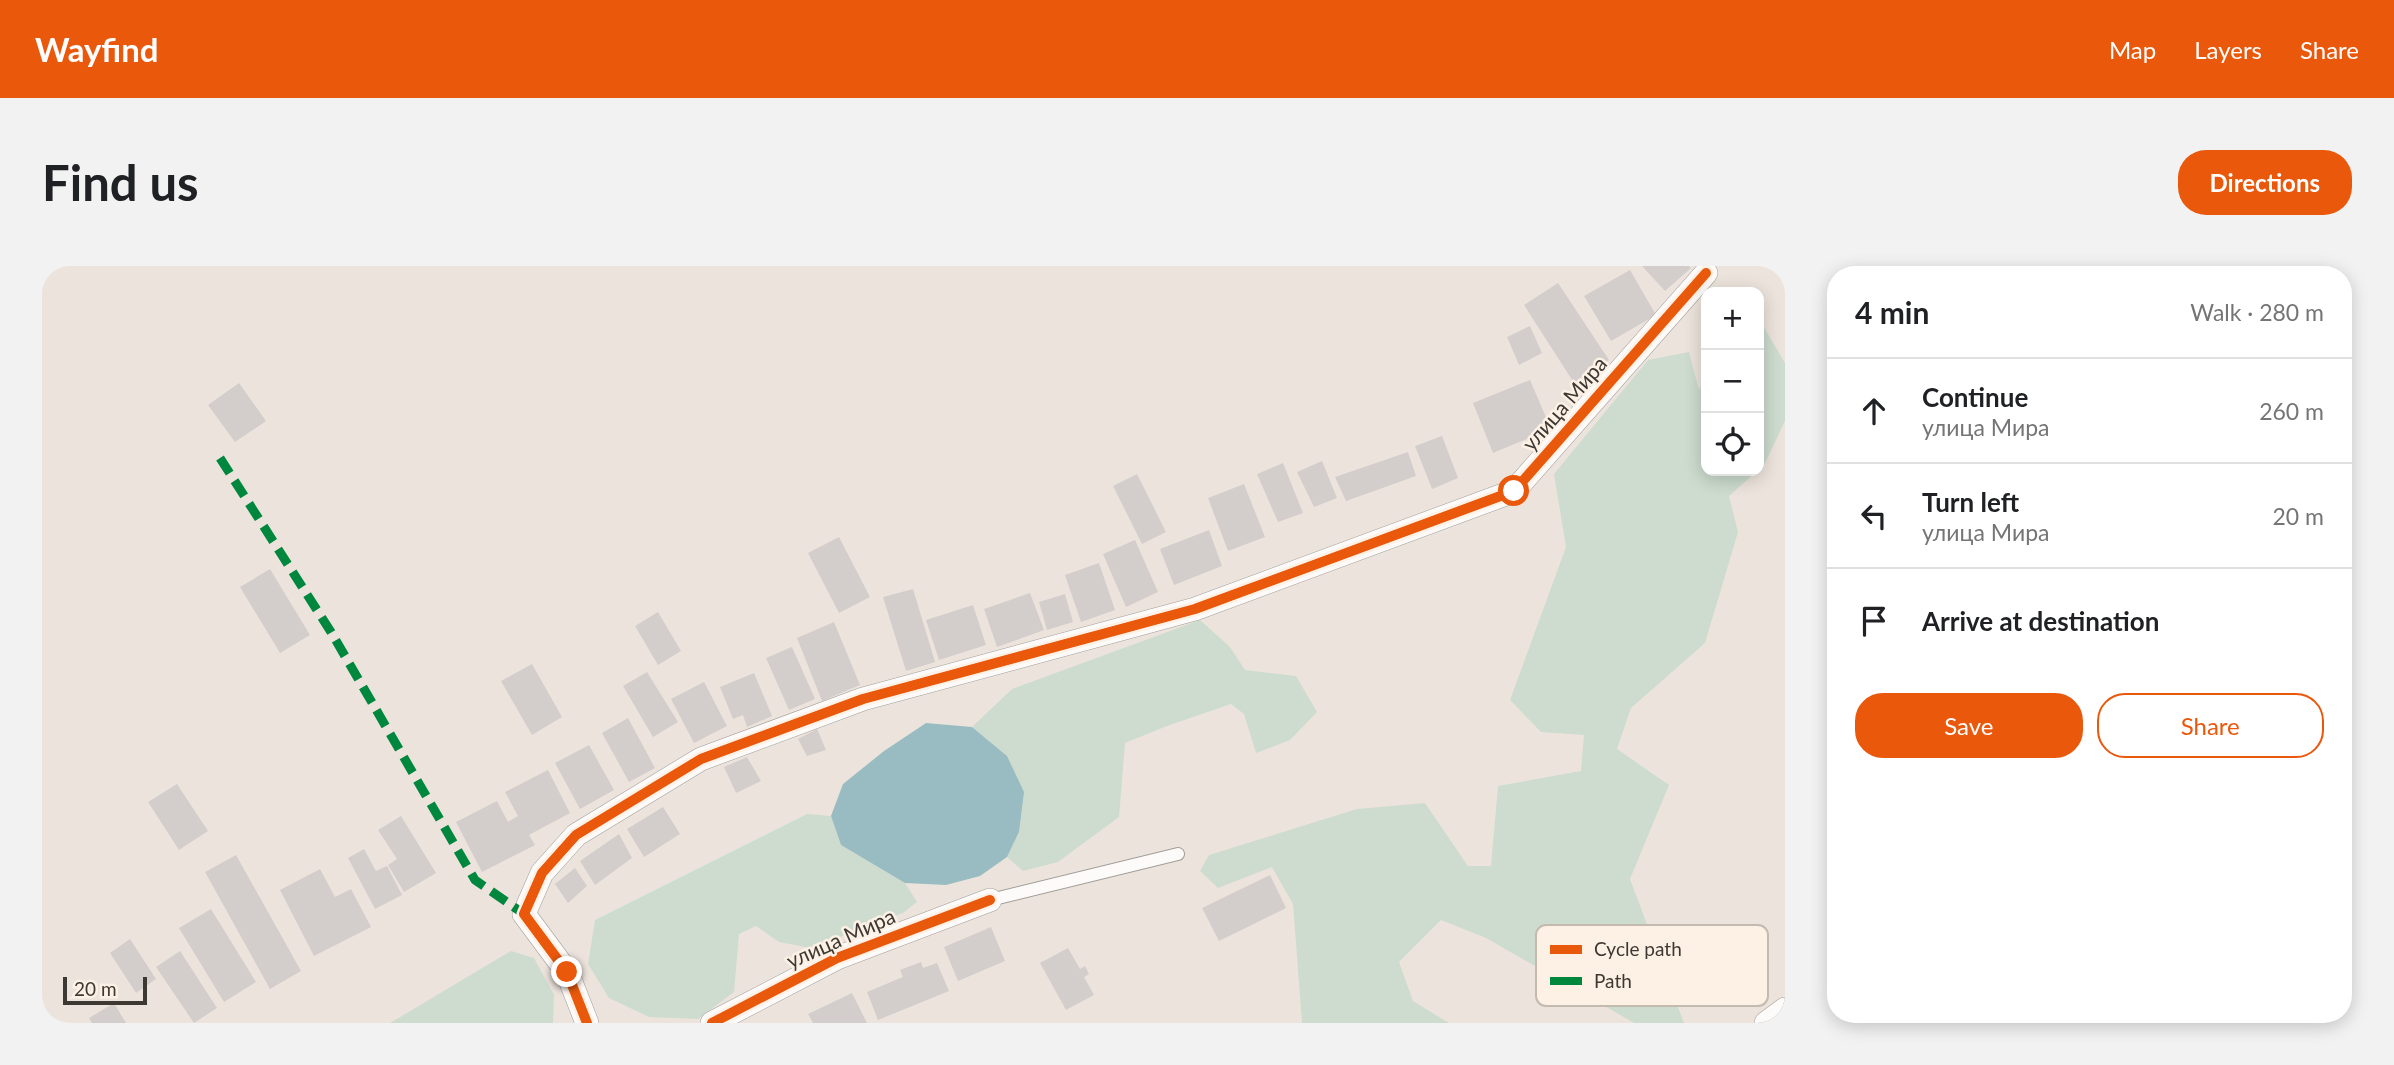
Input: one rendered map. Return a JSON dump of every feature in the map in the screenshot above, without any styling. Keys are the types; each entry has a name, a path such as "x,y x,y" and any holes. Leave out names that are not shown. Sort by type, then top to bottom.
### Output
{"street":[{"name":"улица Мира","path":"587,1023 567,972 524,914 542,873 576,835 701,759 838,708 1195,609 1514,491 1706,273"},
{"name":"улица Мира","path":"712,1023 837,958 990,900"},
{"path":"1766,1023 1785,1009"}],"lane":[{"path":"990,900 1178,854"}],"green space":[{"path":"1764,327 1785,363 1785,421 1765,463"},
{"path":"1689,352 1699,390 1701,387 1701,476 1751,476 1729,496 1738,532 1705,643 1631,708 1617,749 1669,785 1630,879 1647,925 1536,925 1536,967 1486,938 1441,920 1399,962 1413,1001 1449,1023 1302,1023 1293,904 1272,867 1218,888 1200,871 1209,855 1357,809 1425,803 1468,866 1491,866 1498,786 1581,771 1584,735 1541,732 1510,700 1566,547 1554,474 1648,360"},
{"path":"1200,620 1230,647 1245,670 1296,676 1317,712 1290,740 1256,753 1244,714 1231,704 1125,743 1119,817 1058,862 1023,871 1007,857 1019,832 1007,756 972,727 1012,689"},
{"path":"807,814 831,816 841,845 905,883 917,902 903,913 811,948 779,942 756,926 739,934 734,992 698,1019 649,1017 609,998 588,964 595,920"},
{"path":"511,951 534,958 554,995 553,1023 390,1023"},
{"path":"1604,1006 1678,1006 1684,1023 1634,1023"}],"water":[{"path":"926,723 972,727 1007,756 1024,792 1019,832 1007,857 980,876 946,885 905,883 841,845 831,816 843,784 884,751"}],"building":[{"path":"1642,266 1689,266 1691,268 1665,291"},
{"path":"1630,270 1656,315 1611,341 1584,296"},
{"path":"1558,283 1609,360 1574,383 1524,305"},
{"path":"1530,326 1542,353 1519,365 1507,337"},
{"path":"1530,380 1551,429 1493,453 1473,403"},
{"path":"239,383 266,421 235,442 208,405"},
{"path":"1442,436 1458,478 1432,489 1415,446"},
{"path":"1408,452 1416,476 1346,501 1335,477"},
{"path":"1322,461 1337,498 1314,507 1297,472"},
{"path":"1283,463 1303,513 1278,522 1257,474"},
{"path":"1137,474 1166,532 1142,544 1113,486"},
{"path":"1244,484 1265,537 1228,551 1208,498"},
{"path":"1209,530 1222,566 1174,585 1160,549"},
{"path":"839,537 870,597 839,613 808,553"},
{"path":"1135,540 1158,592 1126,607 1103,554"},
{"path":"1099,563 1115,610 1081,622 1065,575"},
{"path":"270,569 310,635 280,653 240,587"},
{"path":"913,589 935,662 906,671 883,597"},
{"path":"1030,593 1044,630 997,647 984,609"},
{"path":"1065,594 1073,622 1047,630 1039,602"},
{"path":"973,605 986,645 939,660 926,620"},
{"path":"658,612 681,651 658,665 635,626"},
{"path":"834,622 860,685 822,701 797,638"},
{"path":"792,647 815,699 789,710 766,658"},
{"path":"532,664 562,717 532,735 501,681"},
{"path":"647,672 678,722 653,737 623,686"},
{"path":"754,673 772,716 747,727 743,715 733,719 720,687"},
{"path":"704,682 727,726 694,743 671,699"},
{"path":"628,718 655,768 629,782 602,733"},
{"path":"817,729 826,750 807,756 798,739"},
{"path":"589,745 614,790 580,809 555,763"},
{"path":"747,757 761,781 736,793 724,767"},
{"path":"548,770 570,813 529,835 535,845 482,872 456,822 497,801 508,822 518,816 505,792"},
{"path":"177,784 208,831 179,850 148,802"},
{"path":"663,807 680,834 644,857 627,829"},
{"path":"401,816 436,873 404,892 388,865 397,859 378,830"},
{"path":"619,834 632,858 595,885 580,861"},
{"path":"364,849 376,871 387,866 402,895 375,909 348,858"},
{"path":"236,855 301,971 270,989 205,872"},
{"path":"575,868 587,886 568,903 555,884"},
{"path":"320,869 335,897 351,889 371,927 314,956 280,890"},
{"path":"1270,875 1286,908 1219,941 1202,908"},
{"path":"211,909 256,982 224,1002 179,928"},
{"path":"991,927 1005,961 958,981 944,947"},
{"path":"130,939 156,979 136,993 110,953"},
{"path":"1068,948 1080,969 1085,966 1089,974 1084,977 1094,995 1066,1010 1040,963"},
{"path":"180,951 217,1008 194,1023 156,967"},
{"path":"921,962 923,968 937,963 949,991 878,1020 867,992 903,977 900,970"},
{"path":"852,993 867,1023 813,1023 808,1014"},
{"path":"114,1003 126,1023 92,1023 89,1018"}],"marked path":[{"path":"220,458 331,632 475,880 524,914"}],"cycle path":[{"path":"587,1023 567,972 524,914 542,873 576,835 701,759 863,699 1195,609 1514,491 1706,273"},
{"path":"712,1023 837,958 990,900"}],"route":[{"path":"567,972 524,914 542,873 576,835 701,759 863,699 1195,609 1514,491"}]}
